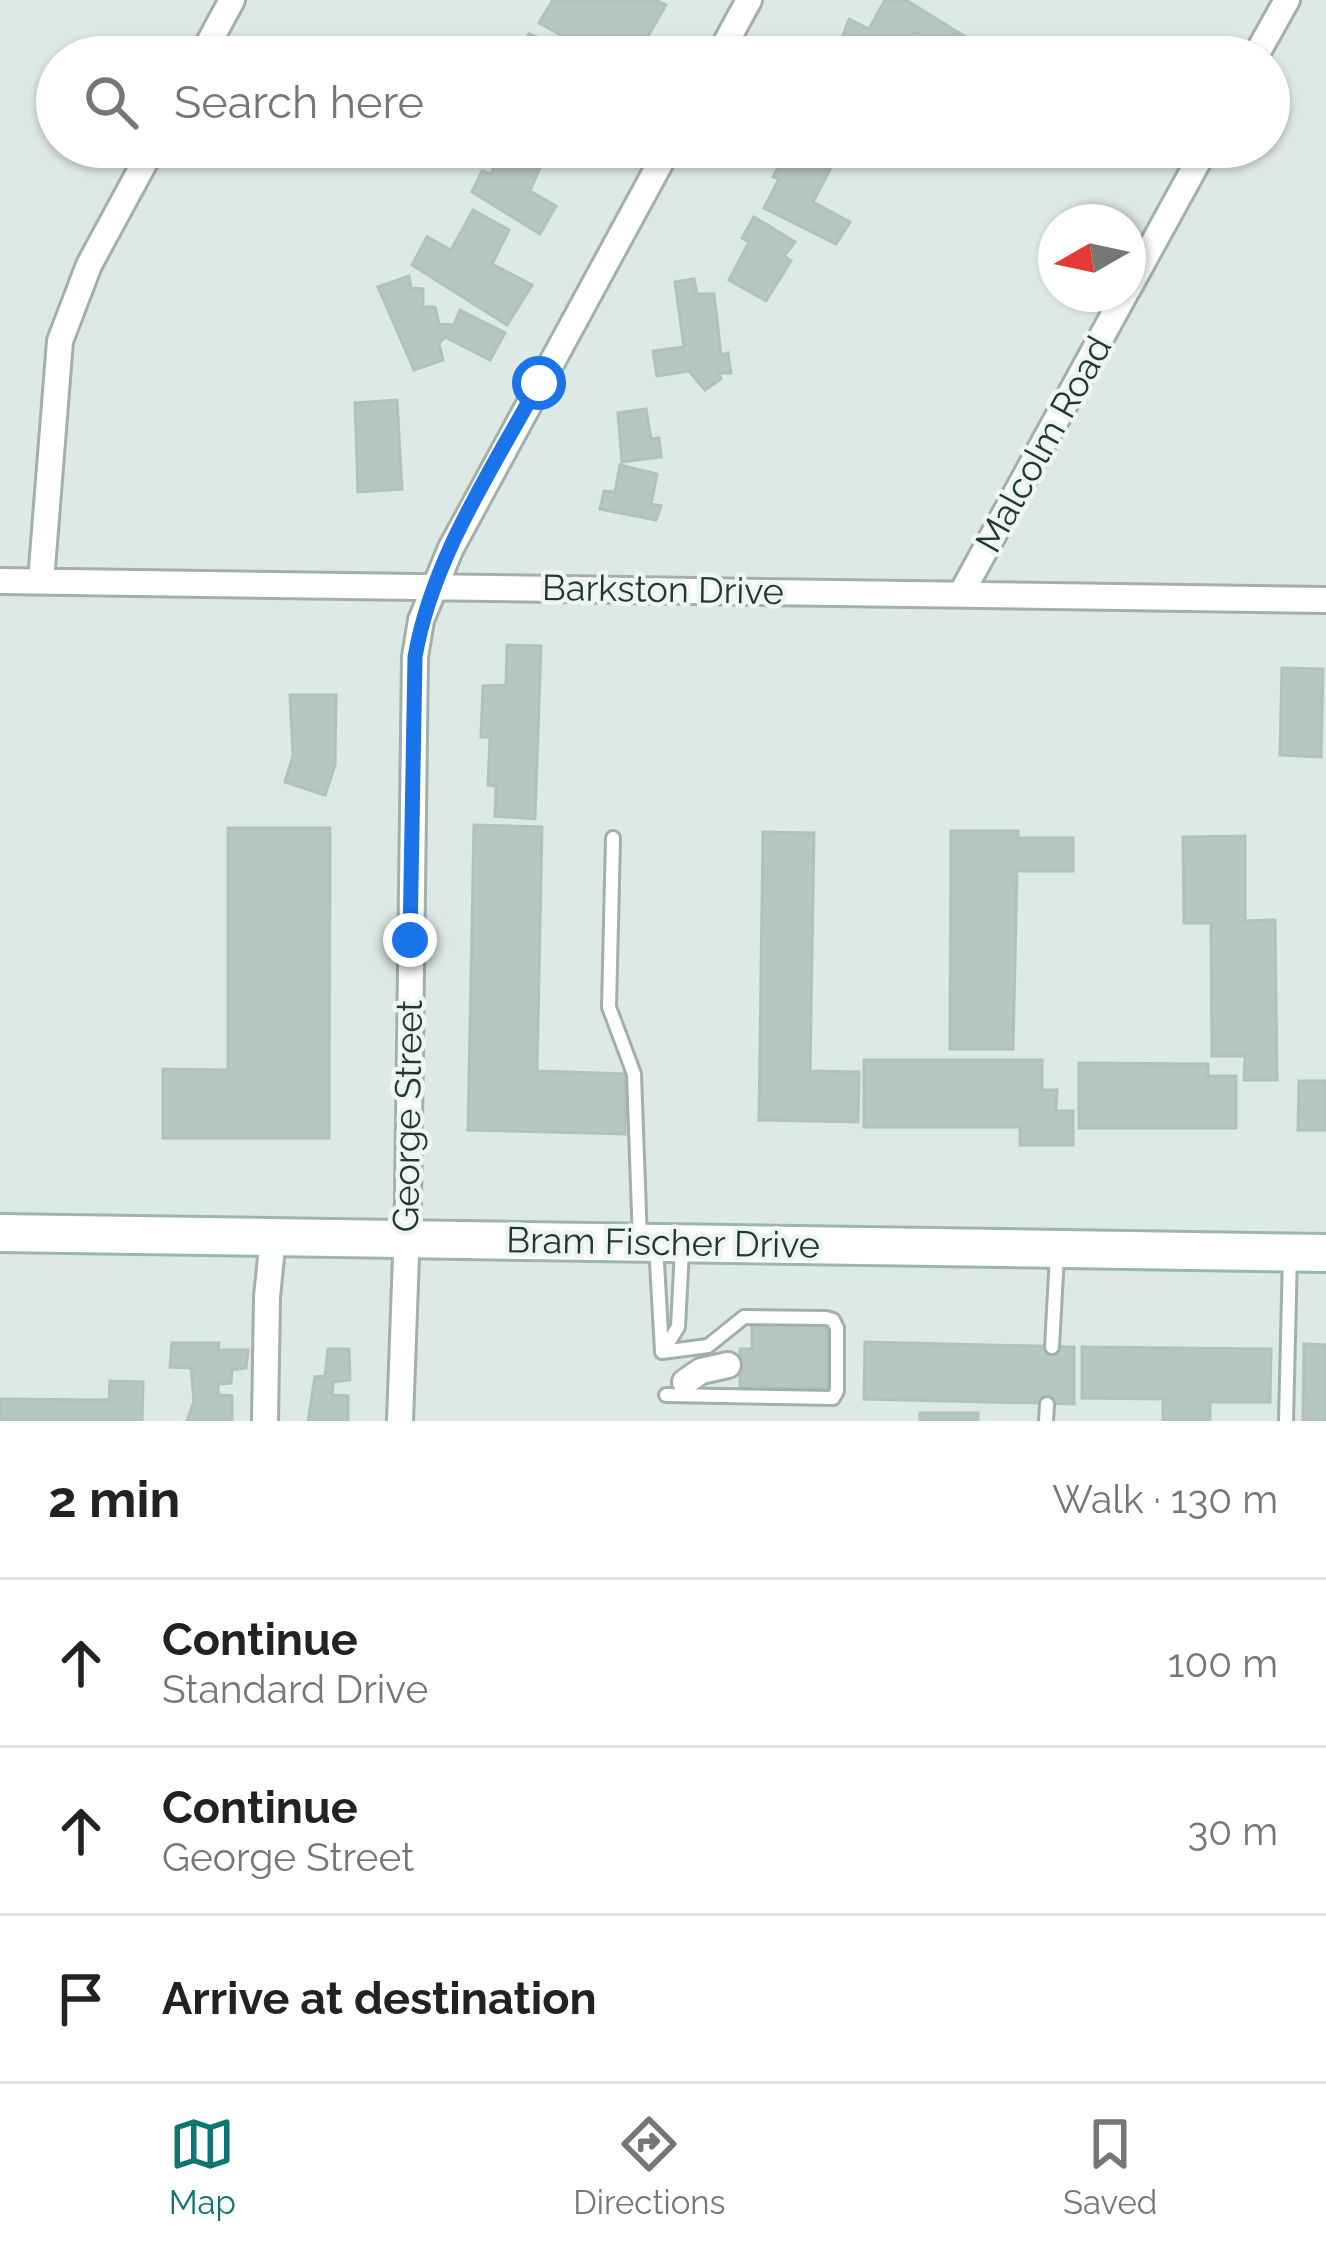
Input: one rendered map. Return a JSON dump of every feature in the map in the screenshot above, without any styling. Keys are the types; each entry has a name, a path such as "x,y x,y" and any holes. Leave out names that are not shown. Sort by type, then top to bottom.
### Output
{"main road":[{"name":"Bram Fischer Drive","path":"0,1232 1308,1252"}],"street":[{"path":"212,36 232,0"},
{"path":"729,36 749,0"},
{"path":"1267,36 1287,0"},
{"path":"41,581 60,341 89,265 142,168"},
{"name":"George Street","path":"400,1421 415,657 421,620 433,586 496,462 657,168"},
{"name":"Malcolm Road","path":"1146,255 1194,168"},
{"name":"Malcolm Road","path":"961,594 1115,312"},
{"name":"Barkston Drive","path":"0,581 1326,600"},
{"path":"266,1421 267,1297 273,1237"},
{"path":"675,1388 701,1371 728,1364"}],"lane":[{"path":"613,838 609,1007 634,1074 678,1327 694,1347"},
{"path":"660,1242 662,1352"},
{"path":"1052,1347 1057,1248"},
{"path":"1286,1421 1308,1252"},
{"path":"662,1352 708,1346 735,1321 756,1314 833,1319 837,1391 833,1398 675,1388"},
{"path":"662,1352 678,1327"},
{"path":"1046,1421 1047,1404"}],"building":[{"path":"553,0 655,0 666,5 648,36 562,36 539,23"},
{"path":"885,0 906,0 964,36 843,36 849,19 869,29"},
{"path":"494,168 540,168 530,191 556,206 540,234 472,192 482,171 491,174"},
{"path":"778,168 831,168 813,202 850,222 836,244 764,208 779,179 773,177"},
{"path":"473,210 509,230 492,264 532,285 507,325 412,265 427,237 451,250"},
{"path":"754,217 795,242 784,256 791,261 766,301 729,280 749,242 742,238"},
{"path":"409,276 411,288 423,289 423,307 435,307 439,324 454,325 460,310 505,333 490,360 445,337 439,344 443,360 414,370 378,287"},
{"path":"694,279 697,294 714,294 721,355 728,353 731,373 719,373 721,379 705,390 689,371 657,376 653,351 684,347 675,282"},
{"path":"397,400 402,489 358,492 355,403"},
{"path":"646,409 651,439 659,438 661,457 622,462 618,413"},
{"path":"620,465 657,474 651,504 661,506 656,520 600,509 604,491 615,492"},
{"path":"507,645 541,646 535,819 495,816 496,786 488,785 490,737 481,737 483,686 506,685"},
{"path":"1282,668 1323,669 1321,757 1280,755"},
{"path":"290,695 336,695 335,765 325,795 285,782 293,756"},
{"path":"474,825 542,827 537,1071 626,1074 625,1134 468,1130"},
{"path":"228,828 330,828 329,1138 163,1138 163,1069 228,1070"},
{"path":"951,831 1018,831 1018,838 1073,838 1073,871 1017,871 1013,1049 950,1049"},
{"path":"763,832 814,833 810,1071 859,1072 858,1122 759,1120"},
{"path":"1245,836 1245,921 1275,920 1277,1080 1244,1080 1245,1056 1212,1056 1211,923 1184,923 1183,837"},
{"path":"864,1060 1042,1060 1042,1090 1057,1090 1056,1111 1073,1111 1073,1145 1020,1145 1020,1127 864,1127"},
{"path":"1079,1063 1208,1064 1208,1076 1236,1076 1236,1128 1079,1128"},
{"path":"1299,1081 1326,1081 1326,1130 1298,1130"},
{"path":"752,1323 827,1324 827,1388 740,1387 740,1349 752,1349"},
{"path":"865,1342 1074,1347 1074,1404 864,1399"},
{"path":"172,1343 219,1343 218,1350 248,1350 246,1368 232,1370 231,1383 218,1384 218,1395 232,1396 232,1421 187,1421 194,1401 191,1368 170,1367"},
{"path":"1304,1344 1326,1345 1326,1421 1303,1421"},
{"path":"1082,1347 1271,1349 1270,1402 1210,1402 1210,1421 1163,1421 1163,1399 1082,1398"},
{"path":"328,1349 349,1349 350,1380 333,1382 332,1395 348,1396 348,1421 308,1421 315,1377 325,1376"},
{"path":"110,1381 143,1382 142,1421 0,1421 0,1399 109,1400"},
{"path":"920,1413 978,1413 978,1421 920,1421"}],"route":[{"path":"410,940 415,657 421,620 451,548 539,383"}]}
